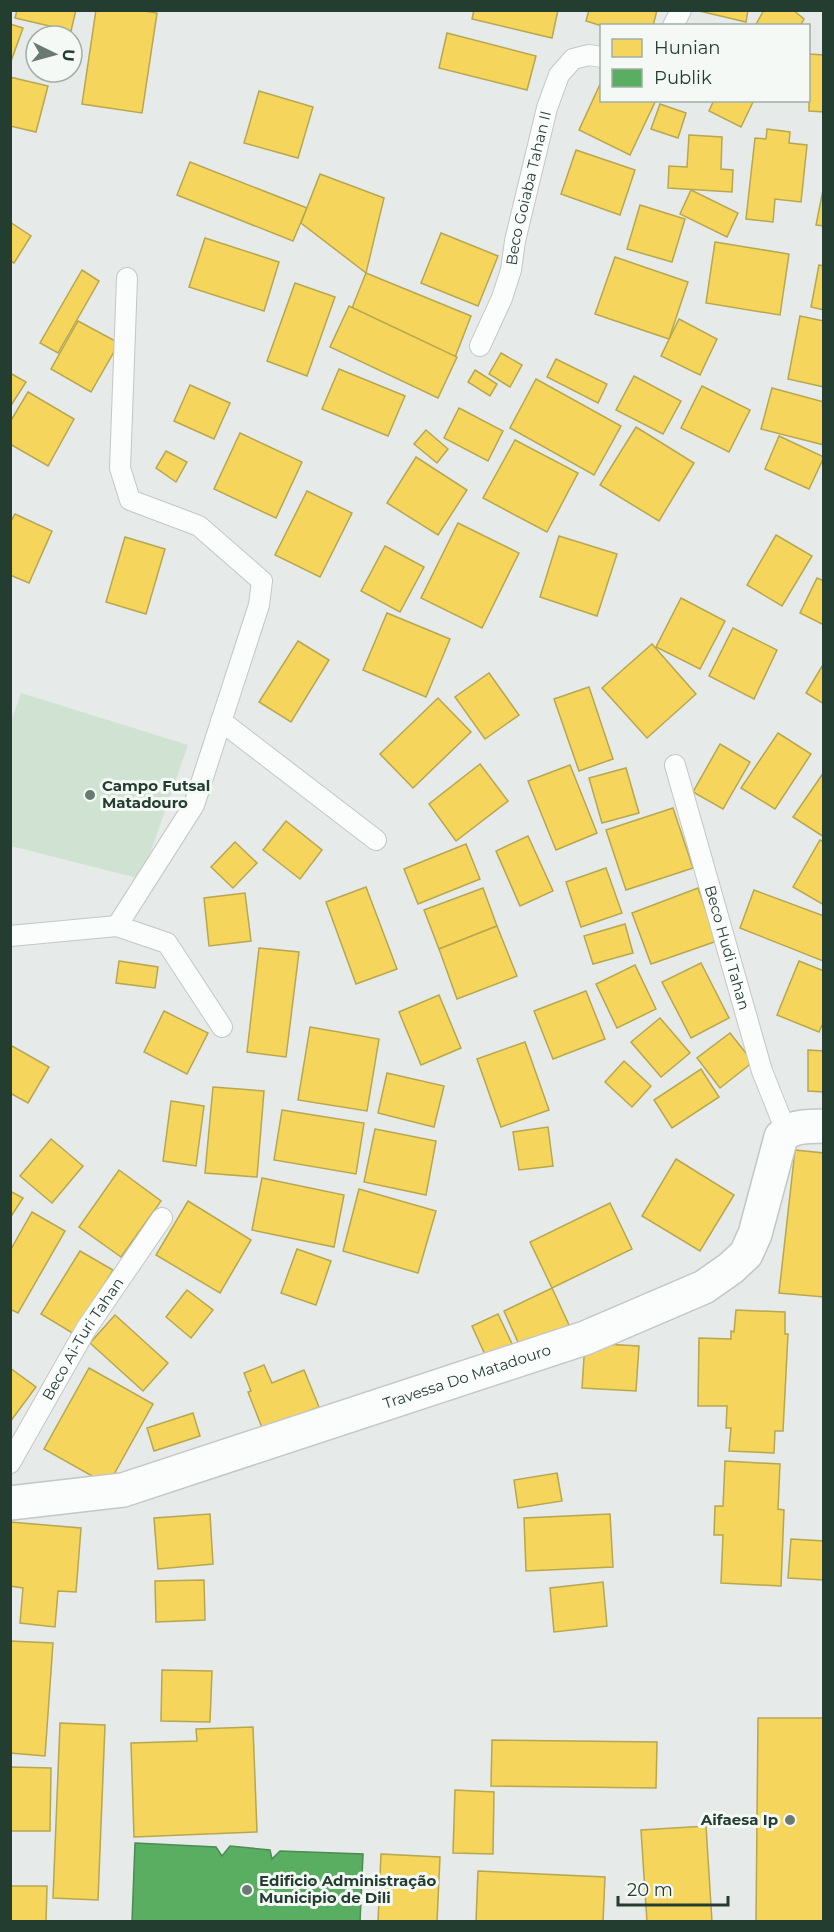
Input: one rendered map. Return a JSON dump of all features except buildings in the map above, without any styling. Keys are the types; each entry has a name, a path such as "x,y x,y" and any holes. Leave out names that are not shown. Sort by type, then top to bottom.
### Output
{"street":[{"path":"786,1131 798,1127 824,1126"},
{"name":"Travessa Do Matadouro","path":"10,1503 123,1490 585,1338 704,1287 746,1254 755,1234 781,1137 786,1131"}],"lane":[{"path":"674,24 681,10"},
{"name":"Beco Goiaba Tahan II","path":"480,346 502,298 511,270 515,241 547,108 559,75 573,59 600,57"},
{"path":"117,926 194,805 259,605 262,581 200,526 130,500 120,468 127,278"},
{"path":"221,721 376,840"},
{"name":"Beco Hudi Tahan","path":"675,765 762,1071 786,1131"},
{"path":"10,936 117,926 167,943 222,1028"},
{"name":"Beco Ai-Turi Tahan","path":"10,1463 86,1329 162,1218"}],"green space":[{"name":"Campo Futsal Matadouro","path":"21,693 188,745 141,879 11,846 11,722"}],"place":[{"name":"Campo Futsal Matadouro","path":"90,795"},
{"name":"Aifaesa Ip","path":"790,1820"},
{"name":"Edificio Administração Municipio de Dili","path":"247,1890"}]}
